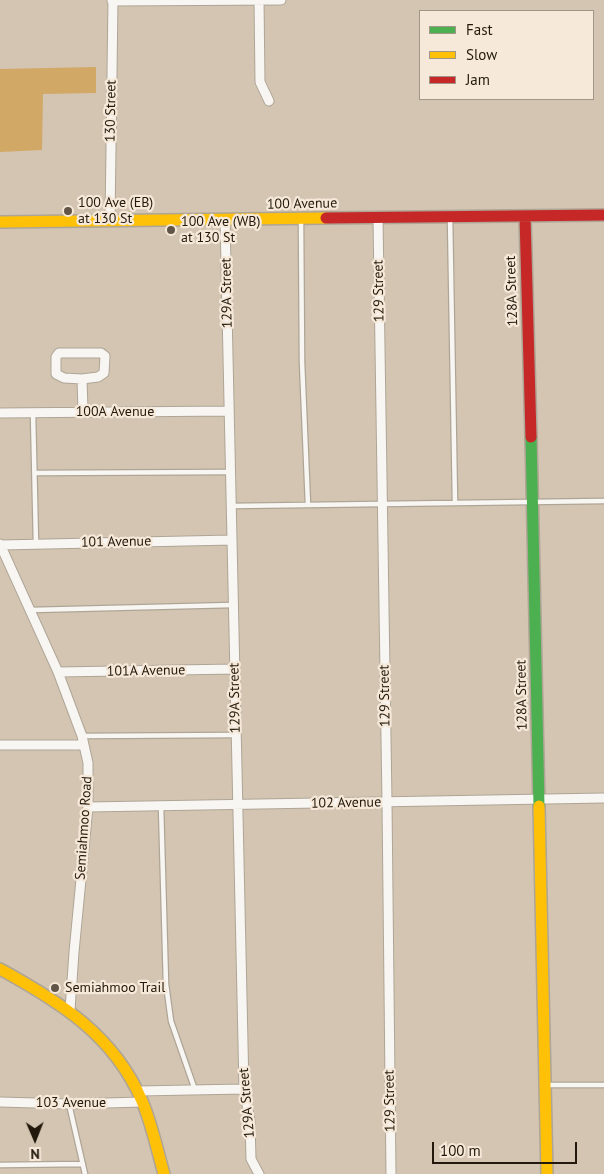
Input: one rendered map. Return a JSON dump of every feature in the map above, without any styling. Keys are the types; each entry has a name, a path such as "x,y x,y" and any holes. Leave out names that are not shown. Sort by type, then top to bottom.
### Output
{"street":[{"path":"259,0 260,82 269,101"},
{"path":"112,1 282,0"},
{"name":"130 Street","path":"110,221 112,1"},
{"name":"100 Avenue","path":"0,222 604,215"},
{"name":"128A Street","path":"524,216 533,502 547,1174"},
{"name":"129 Street","path":"378,218 391,1174"},
{"name":"129A Street","path":"225,219 244,1089 250,1121 251,1159 260,1174"},
{"path":"59,353 101,353 104,356 104,373 98,377 82,379 64,378 56,374 56,357 59,353"},
{"path":"82,379 83,412"},
{"name":"100A Avenue","path":"0,413 229,411"},
{"name":"101 Avenue","path":"0,544 232,540"},
{"name":"Semiahmoo Road","path":"0,544 58,672 83,740 88,763 88,807 70,1010"},
{"name":"101A Avenue","path":"58,672 235,669"},
{"path":"0,745 83,740"},
{"name":"102 Avenue","path":"88,807 238,806 604,798"},
{"path":"0,969 70,1010 93,1029 113,1051 128,1073 140,1097 164,1174"},
{"name":"103 Avenue","path":"0,1102 69,1104 195,1090 244,1089"}],"lane":[{"path":"450,217 455,503"},
{"path":"301,219 302,362 308,505"},
{"path":"33,412 36,544"},
{"path":"35,473 230,472"},
{"path":"231,506 604,501"},
{"path":"31,610 233,605"},
{"path":"83,740 236,735"},
{"path":"161,806 166,984 171,1021 195,1090"},
{"path":"545,1085 604,1086"},
{"path":"69,1104 85,1174"},
{"path":"0,1165 83,1164"}],"shaded area":[{"path":"96,67 96,93 43,94 42,150 0,152 0,69"}],"traffic: fast":[{"path":"531,437 539,806"}],"traffic: slow":[{"path":"0,222 326,218"},
{"path":"539,806 547,1174"},
{"path":"0,969 44,994 64,1008 101,1039 116,1057 130,1078 146,1110 164,1174"}],"traffic: jam":[{"path":"326,218 604,215"},
{"path":"525,216 531,437"}],"place":[{"name":"100 Ave (EB) at 130 St","path":"68,211"},
{"name":"100 Ave (WB) at 130 St","path":"171,230"},
{"name":"Semiahmoo Trail","path":"55,988"}]}
